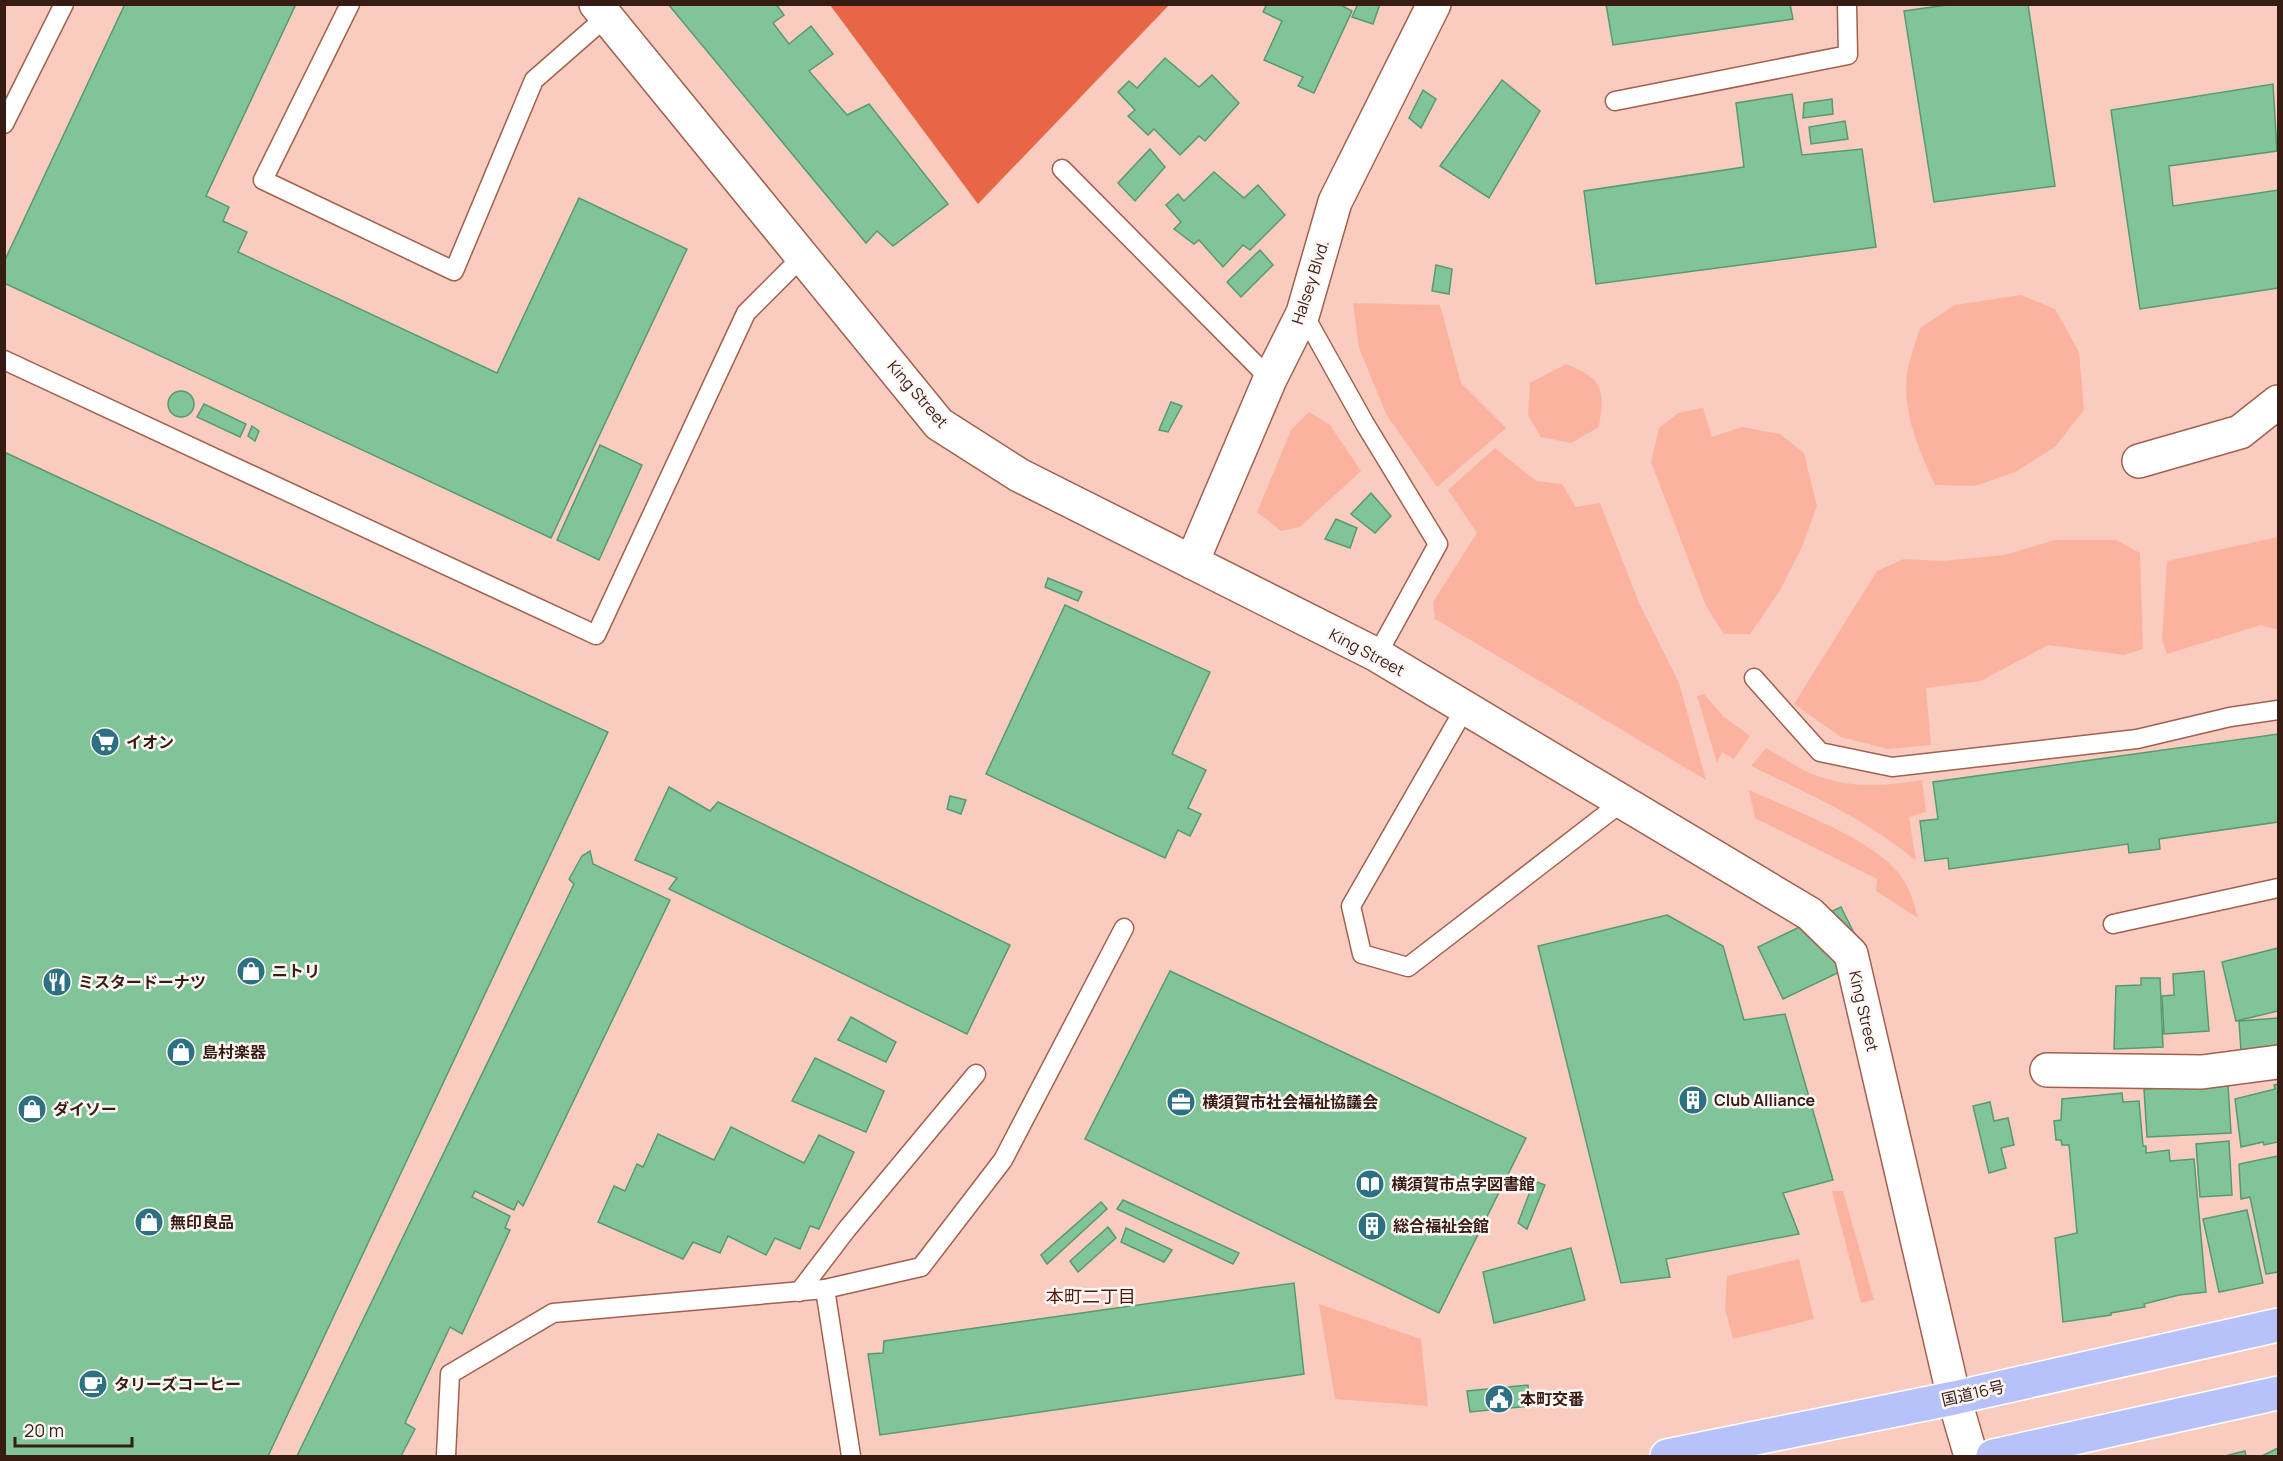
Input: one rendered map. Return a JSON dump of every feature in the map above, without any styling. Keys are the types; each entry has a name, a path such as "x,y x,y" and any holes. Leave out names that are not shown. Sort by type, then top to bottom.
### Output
{"highway":[{"name":"国道16号","path":"1667,1456 1954,1398 2278,1325"},
{"path":"1993,1456 2278,1393"}],"street":[{"name":"Halsey Blvd.","path":"1192,562 1270,379 1303,313 1335,202 1434,4"},
{"name":"King Street","path":"601,11 939,424 1019,475 1377,655 1810,914 1851,954 1954,1398 1971,1456"},
{"path":"2139,461 2240,432 2278,402"},
{"path":"2047,1070 2202,1072 2278,1062"}],"lane":[{"path":"4,124 64,4"},
{"path":"350,4 263,180 454,271 534,80 601,11"},
{"path":"1615,101 1848,55 1846,4"},
{"path":"1062,169 1270,379"},
{"path":"4,360 596,635 746,313 802,257"},
{"path":"1303,313 1365,424 1438,544 1377,655"},
{"path":"1754,678 1820,752 1892,767 2137,739 2230,717 2278,710"},
{"path":"1465,708 1351,906 1362,954 1408,967 1622,802"},
{"path":"2113,924 2278,888"},
{"path":"446,1456 450,1374 554,1313 825,1289 921,1267 1003,1160 1124,928"},
{"path":"799,1292 847,1229 976,1074"},
{"path":"825,1289 851,1456"}],"shaded area":[{"path":"830,5 1169,5 978,204"},
{"path":"2021,295 2055,309 2079,352 2084,410 2055,447 2015,472 1975,486 1935,485 1912,428 1907,398 1908,368 1920,328 1955,305"},
{"path":"1353,303 1440,305 1461,383 1506,428 1437,487 1386,414 1359,348"},
{"path":"1566,364 1594,380 1599,386 1602,403 1599,427 1571,443 1541,437 1528,415 1530,383"},
{"path":"1703,408 1712,437 1742,427 1780,434 1804,453 1817,506 1802,547 1779,592 1750,634 1724,634 1706,606 1651,462 1659,428 1678,413"},
{"path":"1309,412 1330,425 1361,471 1300,527 1281,531 1257,512 1291,430"},
{"path":"1495,448 1536,481 1562,484 1576,507 1600,503 1640,605 1679,683 1706,780 1435,619 1433,602 1477,533 1448,490"},
{"path":"2278,537 2278,630 2261,625 2167,654 2162,640 2167,561"},
{"path":"2055,540 2116,540 2140,553 2143,649 2124,655 2048,645 1981,681 1926,688 1931,745 1888,749 1841,737 1794,704 1877,571 1904,559 1942,561 2004,555"},
{"path":"1704,694 1723,716 1750,736 1734,759 1722,752 1717,763 1697,696"},
{"path":"1766,748 1806,771 1832,781 1871,785 1922,780 1926,812 1909,817 1916,861 1878,832 1815,797 1751,766"},
{"path":"1749,790 1831,826 1889,862 1901,876 1909,891 1918,918 1876,891 1877,879 1755,818"},
{"path":"1832,1191 1843,1191 1874,1300 1861,1303"},
{"path":"1799,1259 1814,1319 1733,1339 1725,1309 1727,1276"},
{"path":"1319,1304 1421,1339 1428,1406 1335,1399"}],"building":[{"path":"125,4 296,4 206,196 229,207 223,221 247,232 238,252 497,373 579,198 687,249 551,538 4,283 4,262"},
{"path":"668,4 776,4 784,15 773,23 789,44 811,26 833,54 809,71 847,115 869,104 948,204 893,246 877,231 866,243"},
{"path":"1267,4 1339,4 1352,11 1314,93 1298,86 1303,77 1264,60 1282,21 1263,12"},
{"path":"1353,4 1380,4 1373,24 1352,17 1357,6"},
{"path":"1606,4 1790,4 1793,19 1613,45"},
{"path":"1954,4 2028,4 2055,186 1934,202 1904,11"},
{"path":"1165,58 1199,87 1212,75 1239,103 1205,141 1199,136 1180,155 1154,129 1148,135 1128,116 1135,110 1118,92 1129,81 1137,88"},
{"path":"1502,80 1540,111 1489,198 1440,166"},
{"path":"2273,84 2277,151 2169,166 2173,206 2278,190 2278,288 2140,309 2111,110"},
{"path":"1423,90 1436,99 1421,128 1409,118"},
{"path":"1792,94 1802,155 1862,149 1876,247 1596,284 1584,191 1744,167 1736,103"},
{"path":"1832,99 1833,114 1803,118 1804,103"},
{"path":"1845,121 1848,139 1811,144 1809,127"},
{"path":"1150,149 1165,167 1135,201 1118,183"},
{"path":"1214,172 1244,198 1258,185 1285,215 1250,250 1243,245 1223,267 1199,240 1194,244 1174,229 1181,222 1166,205 1178,194 1184,201"},
{"path":"1260,250 1273,265 1241,297 1227,282"},
{"path":"1436,265 1452,269 1449,294 1432,291"},
{"path":"181,391 190,395 194,404 190,413 181,417 172,413 168,404 172,395"},
{"path":"1171,402 1182,406 1168,432 1159,430"},
{"path":"204,404 246,424 240,437 197,417"},
{"path":"252,426 259,431 255,441 248,436"},
{"path":"600,445 642,465 599,560 557,540"},
{"path":"4,452 608,732 268,1456 4,1456"},
{"path":"1371,493 1391,516 1375,533 1351,514"},
{"path":"1336,519 1357,528 1350,548 1325,539"},
{"path":"1048,578 1082,592 1078,601 1045,587"},
{"path":"1065,605 1210,672 1172,754 1206,770 1188,808 1201,814 1190,836 1178,830 1165,858 986,774"},
{"path":"2278,734 2278,822 2159,839 2160,849 2129,853 2128,844 1949,869 1948,858 1925,861 1920,821 1938,819 1933,782"},
{"path":"669,787 710,811 718,802 1010,945 967,1034 669,889 677,878 635,860"},
{"path":"950,796 966,800 961,814 947,809"},
{"path":"590,851 593,864 670,900 523,1206 518,1201 514,1210 475,1191 472,1197 510,1216 505,1228 510,1230 462,1334 450,1327 405,1423 415,1429 401,1456 297,1456 574,884 569,879 582,856"},
{"path":"1841,907 1867,959 1783,999 1758,947"},
{"name":"Club Alliance","path":"1667,915 1723,946 1744,1020 1785,1014 1833,1180 1783,1193 1799,1234 1666,1259 1670,1277 1621,1283 1538,946"},
{"path":"2278,948 2278,1011 2236,1021 2222,962"},
{"name":"総合福祉会館","path":"1170,971 1526,1138 1439,1313 1085,1139"},
{"path":"2204,971 2209,1031 2164,1034 2162,996 2174,995 2173,974"},
{"path":"2141,978 2160,978 2163,1047 2114,1049 2116,986 2141,985"},
{"path":"851,1017 896,1042 886,1062 838,1040"},
{"path":"2278,1018 2278,1049 2241,1051 2239,1021"},
{"path":"815,1058 884,1091 866,1132 792,1101"},
{"path":"2278,1084 2278,1142 2264,1145 2263,1142 2241,1147 2235,1099 2275,1089 2274,1085"},
{"path":"2228,1085 2231,1133 2147,1137 2144,1089"},
{"path":"2122,1093 2123,1102 2139,1101 2143,1146 2146,1146 2146,1153 2169,1150 2170,1161 2194,1159 2206,1292 2179,1295 2144,1304 2145,1307 2111,1313 2111,1315 2063,1322 2055,1238 2077,1233 2069,1145 2062,1145 2061,1140 2056,1140 2054,1121 2061,1120 2062,1099"},
{"path":"1990,1102 1994,1121 2008,1118 2014,1145 2001,1148 2006,1168 1989,1173 1973,1106"},
{"path":"731,1127 804,1163 819,1135 854,1152 819,1229 810,1226 800,1249 775,1238 766,1255 728,1236 720,1253 693,1242 683,1259 598,1222 614,1186 625,1191 637,1164 643,1167 658,1134 714,1160"},
{"path":"2229,1141 2232,1195 2200,1197 2196,1144"},
{"path":"2278,1156 2278,1272 2266,1274 2250,1197 2241,1199 2239,1164"},
{"path":"1534,1181 1545,1185 1527,1229 1518,1223"},
{"path":"1123,1200 1239,1253 1233,1264 1117,1209"},
{"path":"1101,1202 1107,1209 1047,1264 1041,1255"},
{"path":"2247,1210 2263,1283 2219,1292 2203,1219"},
{"path":"1108,1227 1116,1238 1078,1272 1070,1261"},
{"path":"1126,1228 1172,1250 1164,1262 1121,1242"},
{"path":"1571,1248 1585,1300 1494,1323 1483,1272"},
{"path":"1294,1283 1304,1374 880,1435 868,1354 883,1353 884,1341"},
{"name":"本町交番","path":"1528,1385 1530,1406 1470,1412 1467,1391"},
{"path":"2278,1448 2278,1456 2262,1456"},
{"path":"2245,1451 2246,1456 2225,1456"}],"place":[{"name":"イオン","path":"105,742"},
{"name":"ニトリ","path":"251,971"},
{"name":"ミスタードーナツ","path":"57,982"},
{"name":"島村楽器","path":"181,1052"},
{"name":"Club Alliance","path":"1693,1100"},
{"name":"横須賀市社会福祉協議会","path":"1181,1102"},
{"name":"ダイソー","path":"32,1109"},
{"name":"横須賀市点字図書館","path":"1370,1184"},
{"name":"無印良品","path":"149,1222"},
{"name":"総合福祉会館","path":"1372,1226"},
{"name":"タリーズコーヒー","path":"93,1384"},
{"name":"本町交番","path":"1499,1399"}],"district":[{"name":"本町二丁目","path":"1091,1296"}]}
